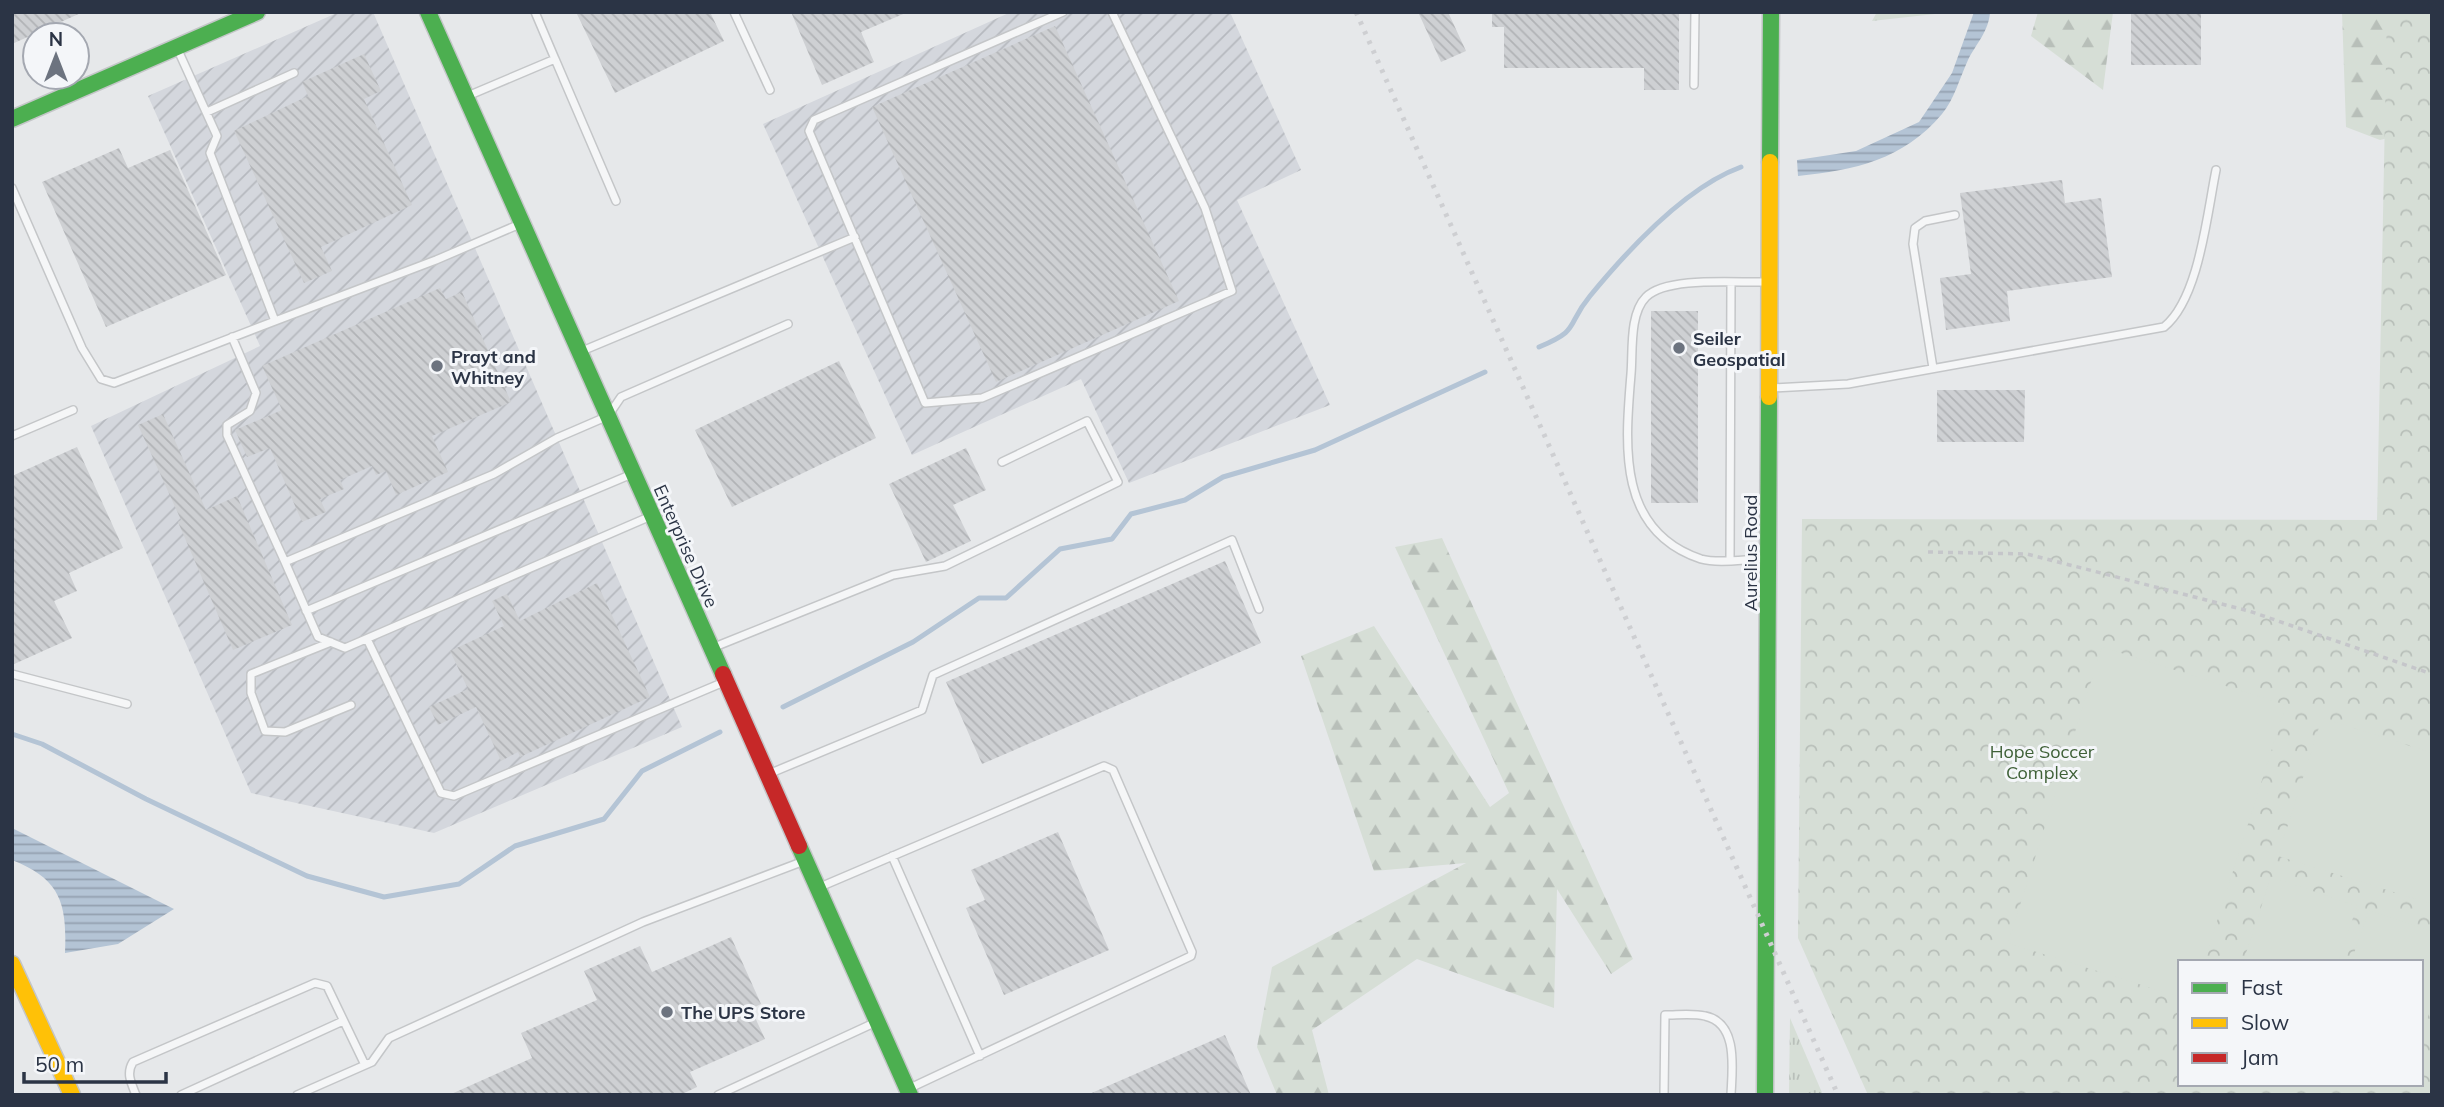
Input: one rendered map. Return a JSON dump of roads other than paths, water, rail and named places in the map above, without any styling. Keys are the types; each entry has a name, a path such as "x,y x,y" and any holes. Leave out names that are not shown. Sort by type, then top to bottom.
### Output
{"street":[{"path":"12,119 177,47 226,18 257,12"},
{"name":"Enterprise Drive","path":"428,12 909,1092"},
{"name":"Aurelius Road","path":"1765,1095 1772,282 1771,12"},
{"path":"12,964 72,1095"}],"lane":[{"path":"535,12 616,201"},
{"path":"734,12 770,90"},
{"path":"1063,12 814,120 809,131 925,403 982,397 1232,291 1205,208 1112,12"},
{"path":"1694,85 1695,12"},
{"path":"177,47 217,136 210,153 275,321"},
{"path":"466,97 555,59"},
{"path":"206,112 294,73"},
{"path":"1770,388 1847,384 2164,327 2178,315 2189,296 2216,170"},
{"path":"12,188 82,348 101,379 114,383 436,260 521,223"},
{"path":"1933,368 1913,244 1915,228 1925,221 1955,215"},
{"path":"581,351 855,237"},
{"path":"1769,559 1704,560 1666,542 1635,500 1626,437 1636,316 1646,297 1671,284 1772,282"},
{"path":"1730,559 1731,283"},
{"path":"285,562 494,474 556,438 608,416 621,397 788,324"},
{"path":"232,337 256,393 250,411 227,425 227,435 318,636 345,648 368,641 651,516"},
{"path":"12,436 73,410"},
{"path":"712,648 893,575 945,566 1118,482 1087,421 1002,462"},
{"path":"306,611 633,474"},
{"path":"767,775 922,709 933,675 1232,540 1259,609"},
{"path":"368,641 441,793 454,796 726,681"},
{"path":"331,642 251,674 251,693 265,731 285,732 351,705"},
{"path":"12,674 127,704"},
{"path":"819,888 1104,766 1113,770 1192,952 1191,956 909,1092"},
{"path":"892,856 979,1056"},
{"path":"297,1095 372,1062 389,1038 643,922 805,861"},
{"path":"136,1095 129,1069 133,1062 315,983 327,986 365,1065"},
{"path":"1664,1095 1665,1015 1708,1016 1724,1030 1732,1048 1731,1095"},
{"path":"181,1095 343,1021"},
{"path":"718,1095 877,1021"}],"water":[{"path":"1974,12 1990,12 1987,25 1950,102 1927,130 1877,160 1839,170 1798,176 1797,160 1856,151 1919,122 1952,73"},
{"path":"12,828 174,909 118,944 65,953 64,920 58,895 41,876 12,860"}],"waterway":[{"path":"1539,347 1567,331 1590,296 1659,222 1699,189 1741,167"},
{"path":"783,707 913,642 979,598 1006,598 1060,549 1112,539 1131,514 1185,500 1223,477 1315,450 1485,372"},
{"path":"12,734 42,744 146,799 307,876 384,897 459,884 515,846 604,819 642,771 720,732"}],"railway":[{"path":"1356,12 1838,1095"}],"place":[{"name":"Seiler Geospatial","path":"1679,348"},
{"name":"Prayt and Whitney","path":"437,366"},
{"name":"The UPS Store","path":"667,1012"}],"park label":[{"name":"Hope Soccer Complex","path":"2042,761"}]}
